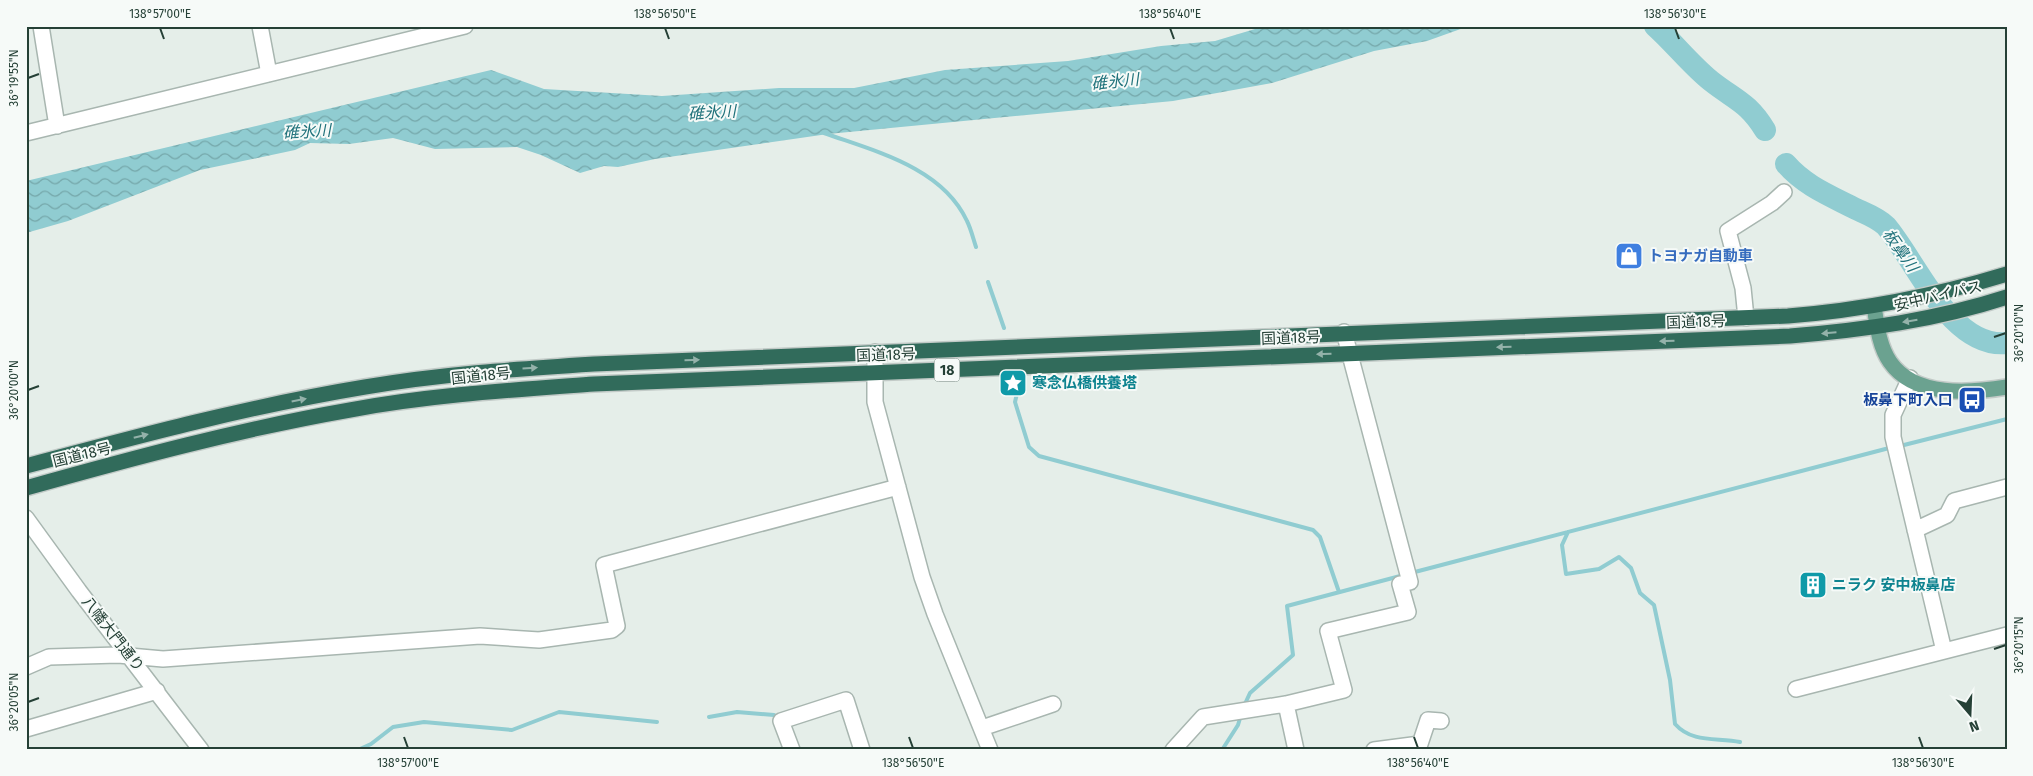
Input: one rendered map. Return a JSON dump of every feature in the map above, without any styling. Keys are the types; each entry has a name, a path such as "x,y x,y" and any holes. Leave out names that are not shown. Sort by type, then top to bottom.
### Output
{"highway":[{"name":"安中バイパス","path":"1874,306 1926,297 2007,274"},
{"name":"安中バイパス","path":"1877,326 1942,315 2007,297"},
{"name":"国道18号","path":"26,466 254,408 418,379 594,364 1344,332 1746,318 1835,312 1874,306"},
{"name":"国道18号","path":"26,488 273,425 422,399 594,384 1782,337 1877,326"}],"main road":[{"path":"1874,306 1877,326 1884,350 1891,363 1910,378 1923,385 1949,392 2007,387"}],"street":[{"path":"41,26 57,126"},
{"path":"260,26 269,74"},
{"path":"26,133 269,74 425,31 465,26"},
{"path":"1746,318 1743,288 1728,231 1772,203 1784,192"},
{"path":"1172,750 1203,717 1286,704 1344,690 1328,631 1408,612 1400,584 1410,582 1344,332"},
{"path":"874,352 875,402 929,599 990,750"},
{"path":"1910,378 1893,415 1892,426 1944,651"},
{"path":"26,667 49,657 163,659 480,636 539,640 612,630 617,626 604,564 898,487"},
{"path":"1915,530 1947,515 1954,502 2007,487"},
{"name":"八幡大門通り","path":"26,518 79,591 201,750"},
{"path":"1796,689 2007,635"},
{"path":"26,729 156,691"},
{"path":"792,750 781,721 846,700 862,750"},
{"path":"982,728 1054,704"},
{"path":"1286,704 1296,750"},
{"path":"1374,750 1420,744 1428,720 1441,721"}],"water":[{"name":"碓氷川","path":"1265,26 1469,26 1427,41 1374,51 1272,83 1173,101 828,134 655,159 618,167 604,166 580,173 541,155 517,147 435,149 393,138 349,144 310,143 295,150 200,170 68,221 26,233 26,181 491,70 544,89 662,96 779,88 854,88 945,70 1068,61 1161,46 1215,41"}],"waterway":[{"name":"板鼻川","path":"1655,26 1704,75 1747,107 1765,130"},
{"path":"824,133 905,163 924,174 956,202 967,221 976,247"},
{"name":"板鼻川","path":"1786,164 1801,178 1828,195 1883,223 1898,241 1937,300 1952,318 1969,332 1987,341 2007,343"},
{"path":"988,282 1004,328"},
{"path":"1019,385 1015,402 1029,447 1039,456 1313,530 1320,537 1339,592"},
{"path":"1900,446 2007,419"},
{"path":"1411,573 1893,447"},
{"path":"1568,532 1562,545 1566,574 1599,569 1619,557 1631,568 1640,593 1654,605 1670,680 1675,724 1690,735 1706,739 1740,742"},
{"path":"1244,706 1250,693 1293,655 1287,606 1404,575"},
{"path":"345,750 360,749 371,744 393,727 424,722 512,730 559,712 657,722"},
{"path":"709,717 737,712 774,715"},
{"path":"1222,750 1238,725 1241,715"}],"place":[{"name":"トヨナガ自動車","path":"1629,256"},
{"name":"寒念仏橋供養塔","path":"1013,383"},
{"name":"板鼻下町入口","path":"1972,400"},
{"name":"ニラク 安中板鼻店","path":"1813,585"}]}
